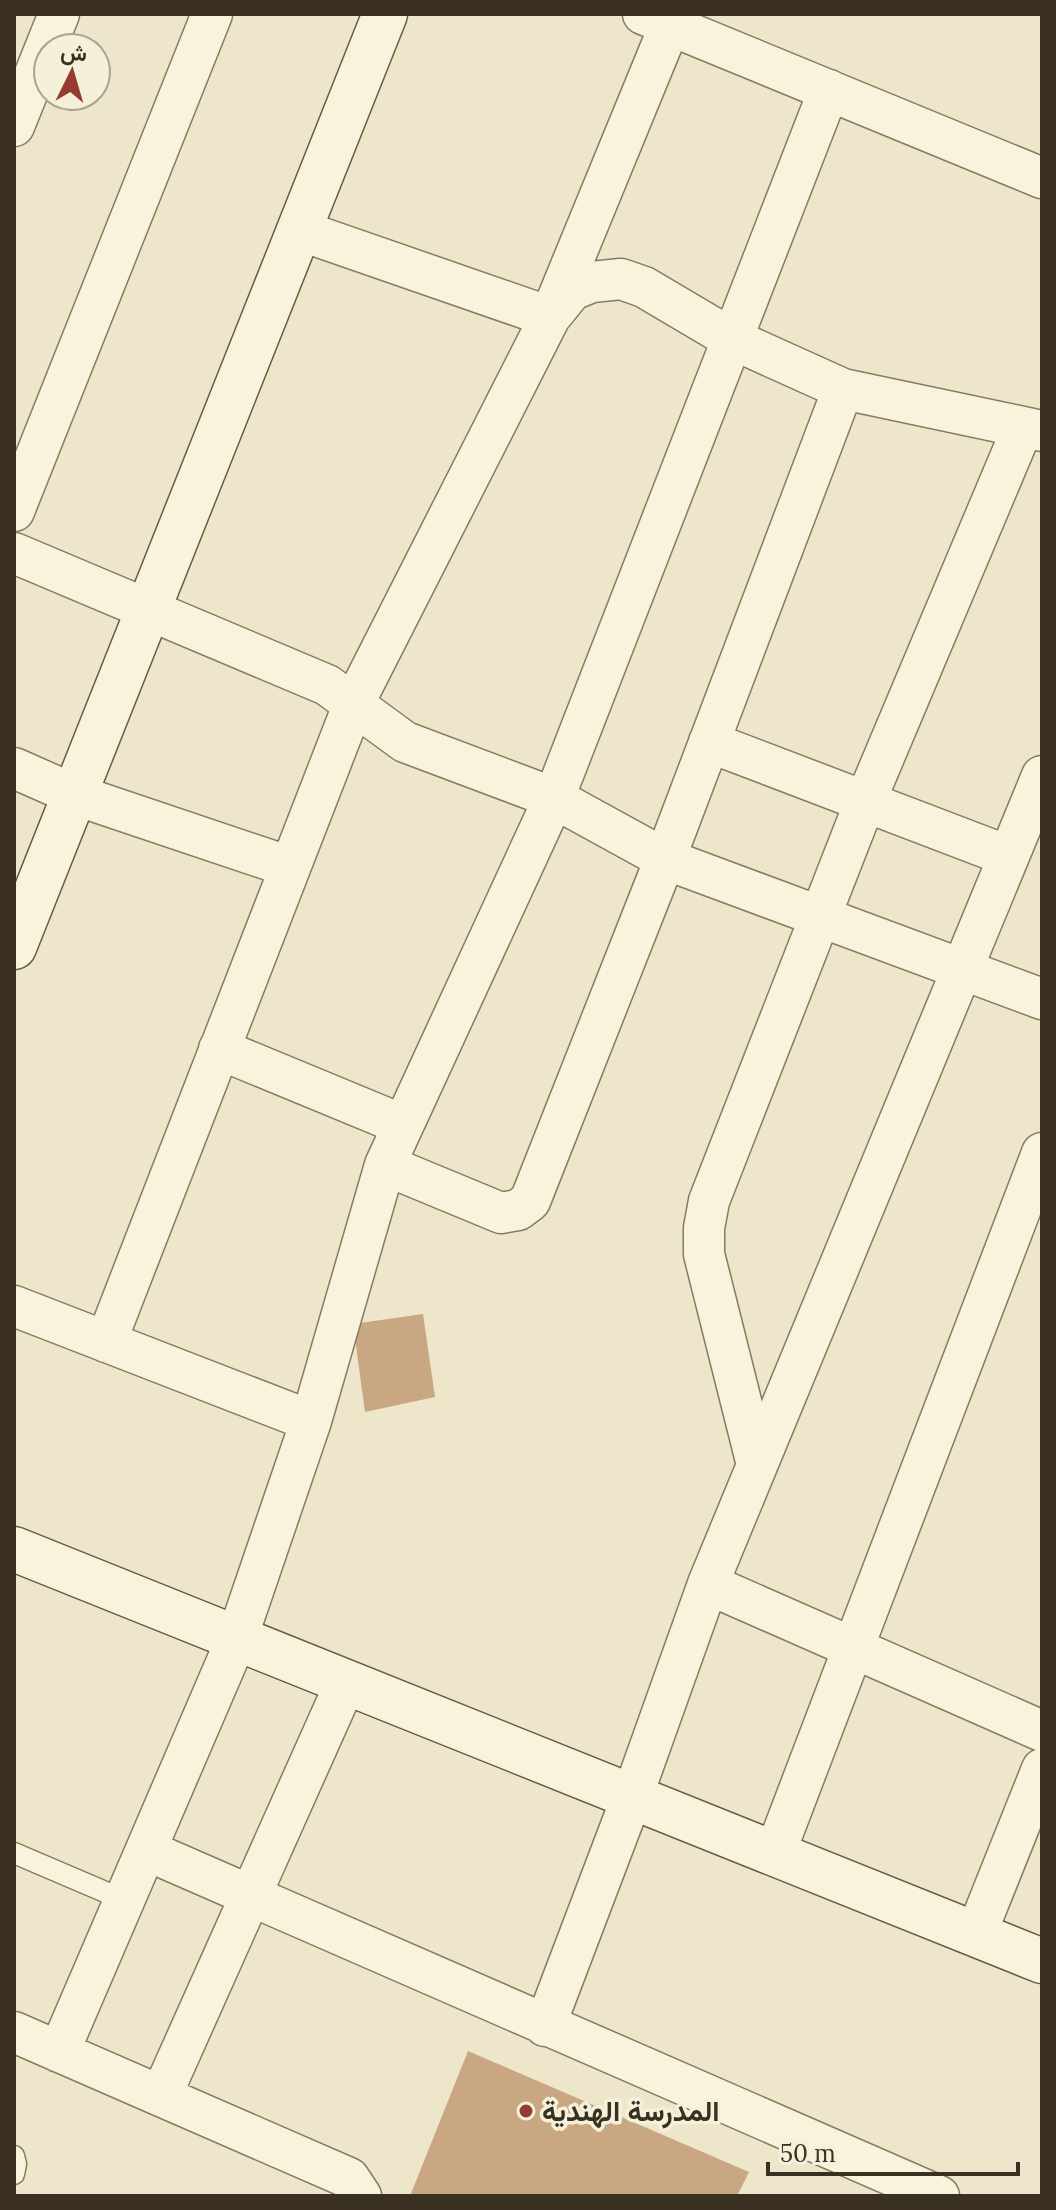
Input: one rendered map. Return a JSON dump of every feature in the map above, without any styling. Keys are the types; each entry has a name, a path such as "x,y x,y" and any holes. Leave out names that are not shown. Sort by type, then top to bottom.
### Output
{"street":[{"path":"14,126 59,14"},
{"path":"14,511 212,14"},
{"path":"14,947 385,14"},
{"path":"106,1342 354,703 550,317 656,19 1042,178"},
{"path":"59,2052 237,1638 311,1421 385,1165 554,798 829,90"},
{"path":"299,230 550,317"},
{"path":"550,317 572,290 592,282 621,279 644,287 732,339 843,389 1032,429 865,802 709,1201 704,1228 704,1254 757,1465"},
{"path":"385,1165 501,1213 518,1210 530,1201 665,859 843,389"},
{"path":"14,553 327,685 405,742 554,798 665,859 1042,999"},
{"path":"709,742 1008,856"},
{"path":"14,768 73,794 290,867"},
{"path":"545,2026 708,1584 1042,776"},
{"path":"219,1049 403,1125"},
{"path":"775,1853 1042,1153"},
{"path":"14,1306 311,1421"},
{"path":"14,1549 1042,1961"},
{"path":"708,1584 1042,1731"},
{"path":"161,2096 346,1682"},
{"path":"976,1934 1042,1769"},
{"path":"146,1850 939,2196"},
{"path":"14,2032 349,2178 361,2196"}],"lane":[{"path":"14,1853 124,1900"},
{"path":"14,2156 14,2174"}],"building":[{"path":"423,1314 435,1397 365,1412 353,1324"},
{"name":"المدرسة الهندية","path":"468,2051 749,2172 737,2196 410,2196"}],"place":[{"name":"المدرسة الهندية","path":"526,2111"}]}
